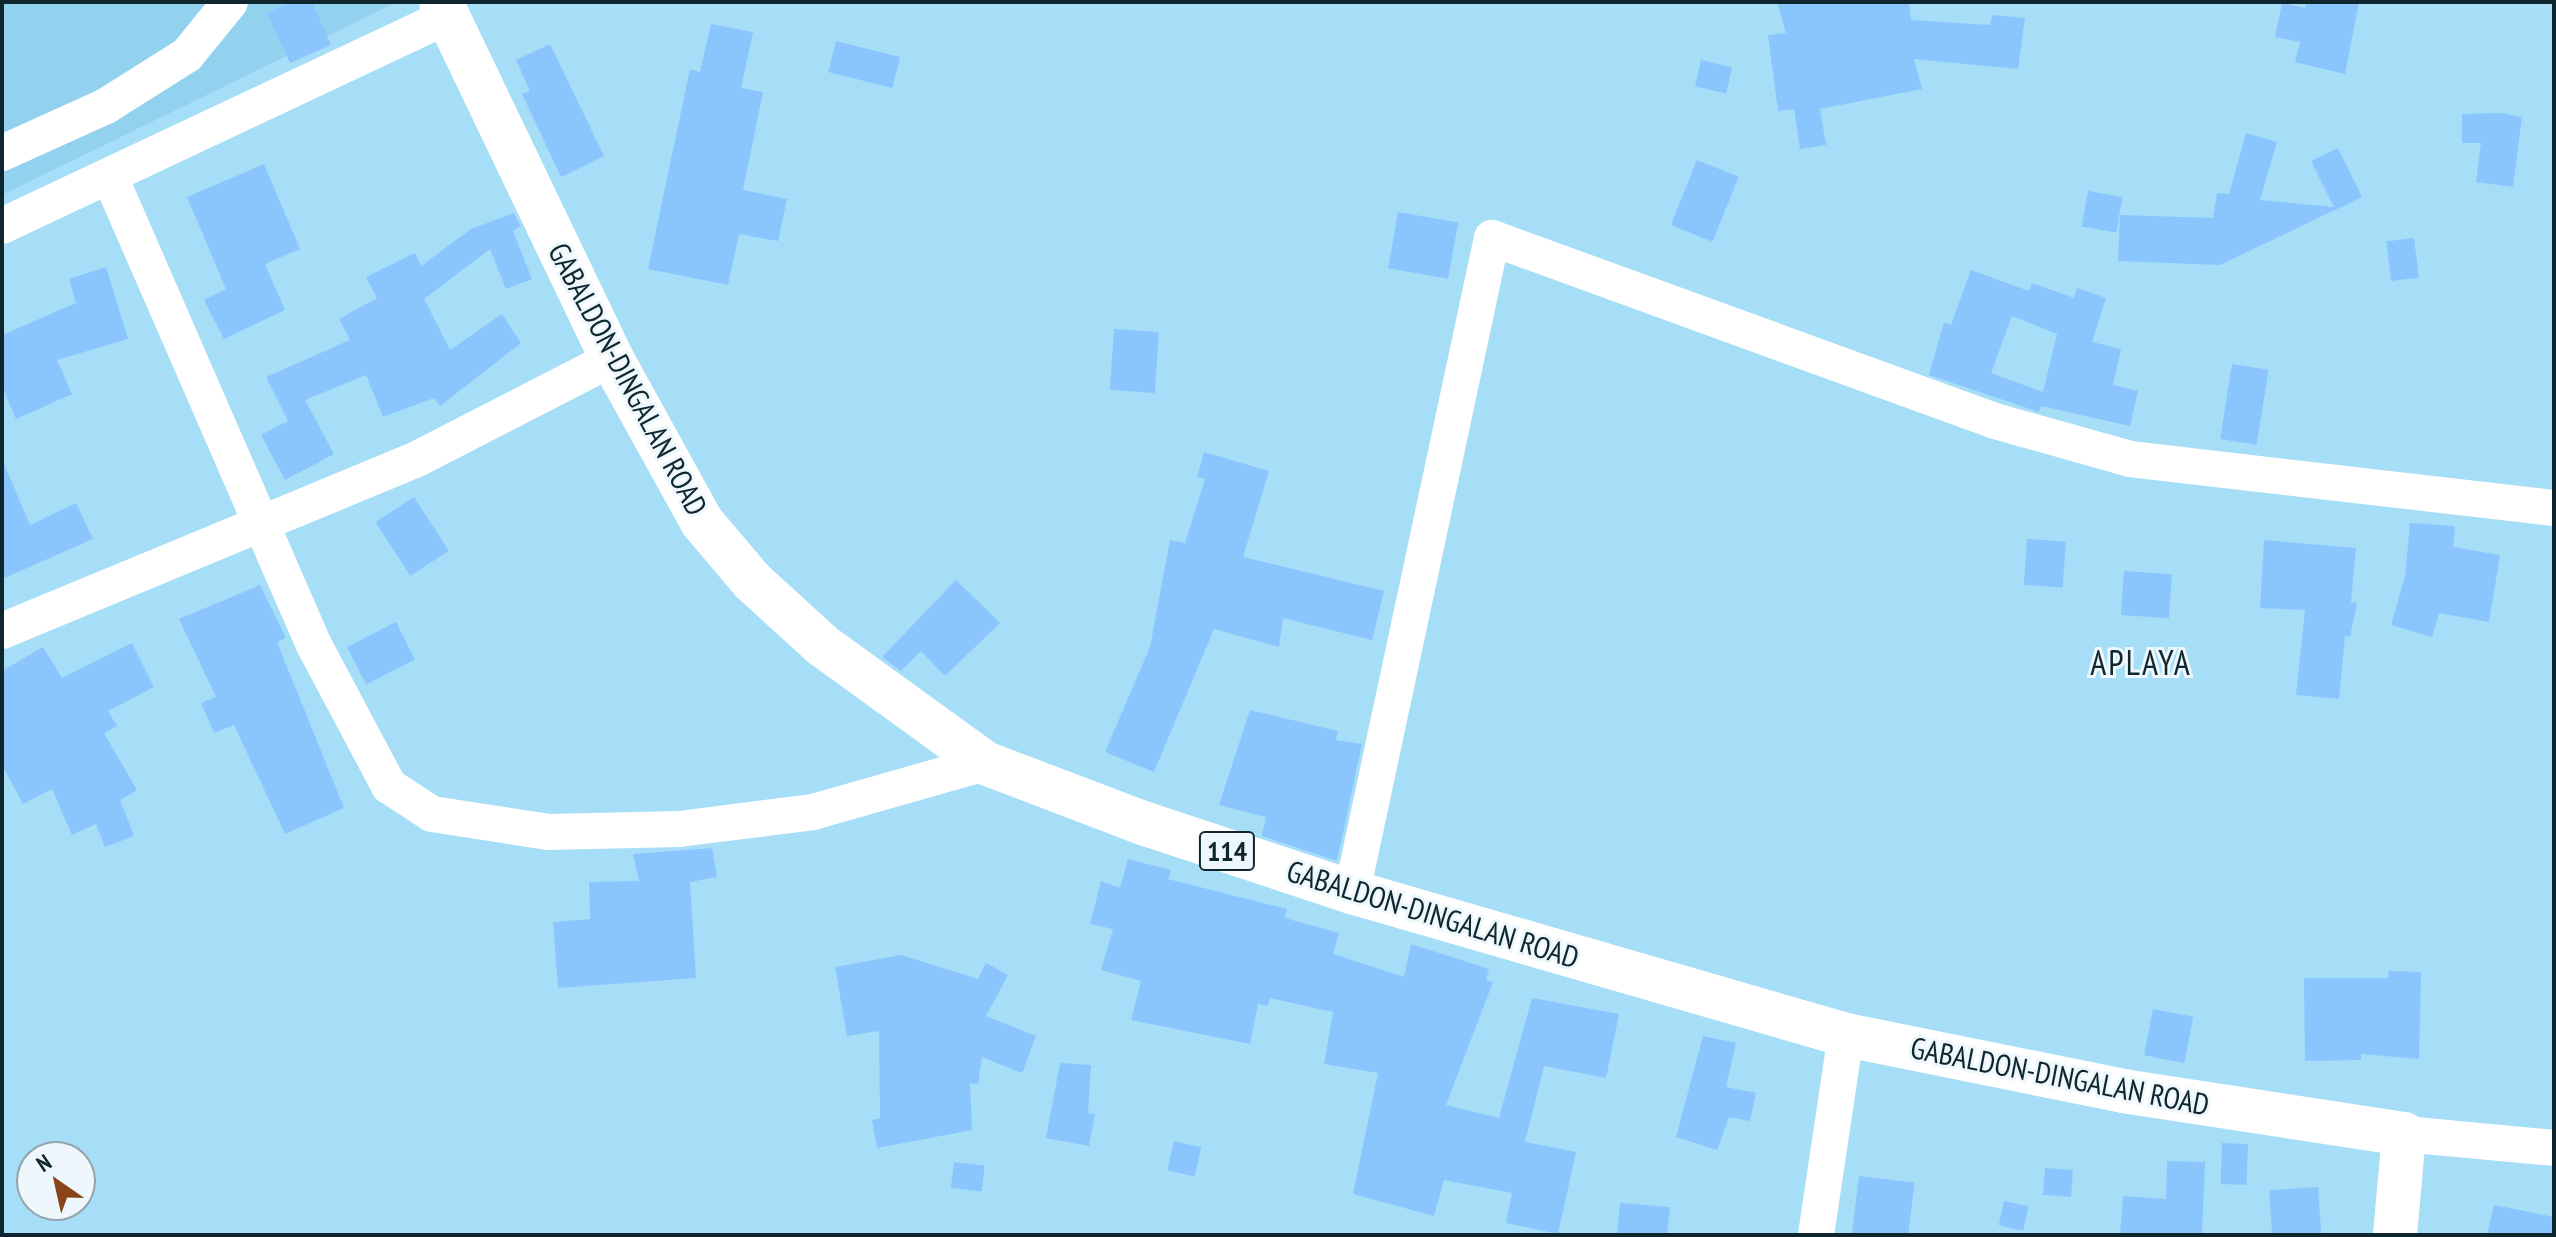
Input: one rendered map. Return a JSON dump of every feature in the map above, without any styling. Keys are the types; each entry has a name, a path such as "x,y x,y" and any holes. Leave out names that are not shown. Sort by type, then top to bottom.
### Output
{"main road":[{"name":"GABALDON-DINGALAN ROAD","path":"444,10 612,359 673,478 752,581 822,645 985,763 1146,824 1352,892 1846,1035 2123,1091 2404,1134"},
{"path":"2395,1235 2404,1134"}],"street":[{"path":"2,153 106,106 187,55 230,2"},
{"path":"2,226 110,177 444,10"},
{"path":"110,177 264,521 314,645 389,786 432,814 548,832 679,829 813,812 985,763"},
{"path":"1352,892 1492,238 1995,421 2130,459 2554,508"},
{"path":"2,631 419,458 612,359"},
{"path":"1816,1235 1846,1035"},
{"path":"2404,1134 2554,1148"}],"shaded area":[{"path":"2,2 397,2 2,195"}],"building":[{"path":"292,2 312,2 331,45 290,63 267,13"},
{"path":"1777,2 1909,2 1911,20 1990,25 1992,15 2025,18 2018,69 1914,59 1922,89 1820,109 1826,145 1800,149 1794,109 1778,111 1768,35 1786,33"},
{"path":"2307,2 2359,2 2345,74 2295,62 2300,42 2275,37 2282,3 2305,8"},
{"path":"711,24 753,32 741,88 763,92 743,190 787,199 778,241 739,234 728,285 648,269 690,69 700,72"},
{"path":"836,41 900,57 892,88 828,72"},
{"path":"550,44 604,156 561,177 522,94 530,91 516,60"},
{"path":"1701,60 1732,67 1726,94 1695,86"},
{"path":"2501,113 2522,117 2513,187 2476,182 2481,143 2462,143 2462,114"},
{"path":"2246,133 2277,142 2260,200 2334,207 2311,161 2338,148 2362,197 2220,265 2118,261 2120,215 2213,218 2217,193 2229,194"},
{"path":"1697,160 1739,177 1713,242 1671,225"},
{"path":"264,164 300,249 265,264 285,310 224,339 204,300 226,289 187,197"},
{"path":"2088,191 2122,197 2116,233 2082,226"},
{"path":"1398,212 1458,223 1448,279 1388,268"},
{"path":"514,213 520,226 513,231 532,279 506,289 490,249 424,299 450,350 502,314 521,343 440,406 434,398 383,417 366,375 305,400 334,454 285,480 261,435 288,421 266,377 350,340 339,319 377,298 366,277 415,253 421,266 471,229"},
{"path":"2414,238 2419,278 2391,281 2386,241"},
{"path":"106,267 128,339 57,360 72,394 16,419 2,386 2,335 76,303 69,279"},
{"path":"1971,270 2029,291 2032,283 2074,298 2077,288 2106,298 2092,342 2121,349 2113,385 2138,391 2130,426 2041,406 2039,412 1929,375 1944,322 1951,325","holes":["2012,316 2057,334 2043,392 1991,373"]},
{"path":"1114,329 1159,332 1155,393 1110,390"},
{"path":"2232,364 2269,370 2257,445 2220,439"},
{"path":"1204,452 1269,471 1243,557 1384,591 1372,640 1283,618 1279,647 1214,629 1154,772 1105,752 1150,647 1170,540 1185,543 1205,479 1197,477"},
{"path":"2,459 30,525 76,503 93,539 2,579"},
{"path":"414,497 449,551 410,576 375,522"},
{"path":"2410,523 2455,526 2453,547 2500,555 2489,622 2439,613 2432,637 2391,625 2405,576"},
{"path":"2027,539 2066,542 2063,588 2024,585"},
{"path":"2264,540 2356,548 2351,602 2357,603 2350,637 2345,636 2339,699 2296,695 2305,610 2260,608"},
{"path":"2124,571 2172,574 2169,618 2121,615"},
{"path":"956,580 1000,623 945,676 921,651 901,671 882,657"},
{"path":"260,585 286,638 277,642 344,808 285,834 234,725 214,733 201,703 216,697 179,619"},
{"path":"396,622 415,659 366,684 347,647"},
{"path":"132,643 154,687 108,711 117,726 104,733 137,790 120,800 134,836 105,847 96,824 72,835 52,789 23,804 2,765 2,671 43,647 62,678"},
{"path":"1250,710 1338,731 1336,740 1362,744 1337,861 1262,836 1266,817 1219,805"},
{"path":"712,848 717,877 690,882 696,978 558,988 553,922 590,919 589,882 639,881 633,854"},
{"path":"1128,859 1171,870 1168,879 1287,909 1285,918 1339,933 1333,954 1404,977 1411,944 1489,969 1486,980 1493,982 1446,1105 1499,1118 1532,998 1619,1014 1606,1078 1544,1066 1525,1142 1576,1152 1558,1234 1506,1223 1512,1193 1444,1180 1434,1216 1353,1194 1378,1073 1324,1064 1333,1012 1270,998 1268,1006 1258,1004 1250,1044 1131,1020 1141,981 1101,970 1113,929 1090,924 1101,881 1120,888"},
{"path":"901,955 978,979 986,963 1008,975 986,1016 1036,1036 1022,1073 982,1057 978,1084 970,1083 972,1130 877,1148 872,1120 880,1118 879,1031 847,1036 835,967"},
{"path":"2389,971 2421,972 2419,1059 2361,1054 2361,1060 2305,1061 2304,978 2388,978"},
{"path":"2153,1009 2193,1017 2184,1063 2144,1055"},
{"path":"1703,1036 1736,1043 1726,1087 1756,1093 1750,1121 1729,1117 1717,1150 1676,1137"},
{"path":"1060,1063 1091,1065 1088,1113 1095,1114 1089,1146 1046,1138"},
{"path":"1174,1141 1201,1147 1195,1177 1167,1170"},
{"path":"2222,1143 2248,1144 2247,1185 2221,1184"},
{"path":"2167,1161 2205,1162 2202,1235 2120,1235 2123,1196 2166,1199"},
{"path":"954,1162 985,1166 982,1192 951,1188"},
{"path":"2045,1168 2073,1170 2071,1197 2043,1195"},
{"path":"1859,1176 1915,1183 1908,1235 1852,1235"},
{"path":"2318,1187 2321,1235 2272,1235 2269,1190"},
{"path":"2004,1201 2028,1206 2023,1231 1999,1225"},
{"path":"1620,1203 1670,1207 1667,1235 1617,1235"},
{"path":"2494,1205 2554,1217 2554,1235 2487,1235"}],"district":[{"name":"APLAYA","path":"2141,663"}]}
